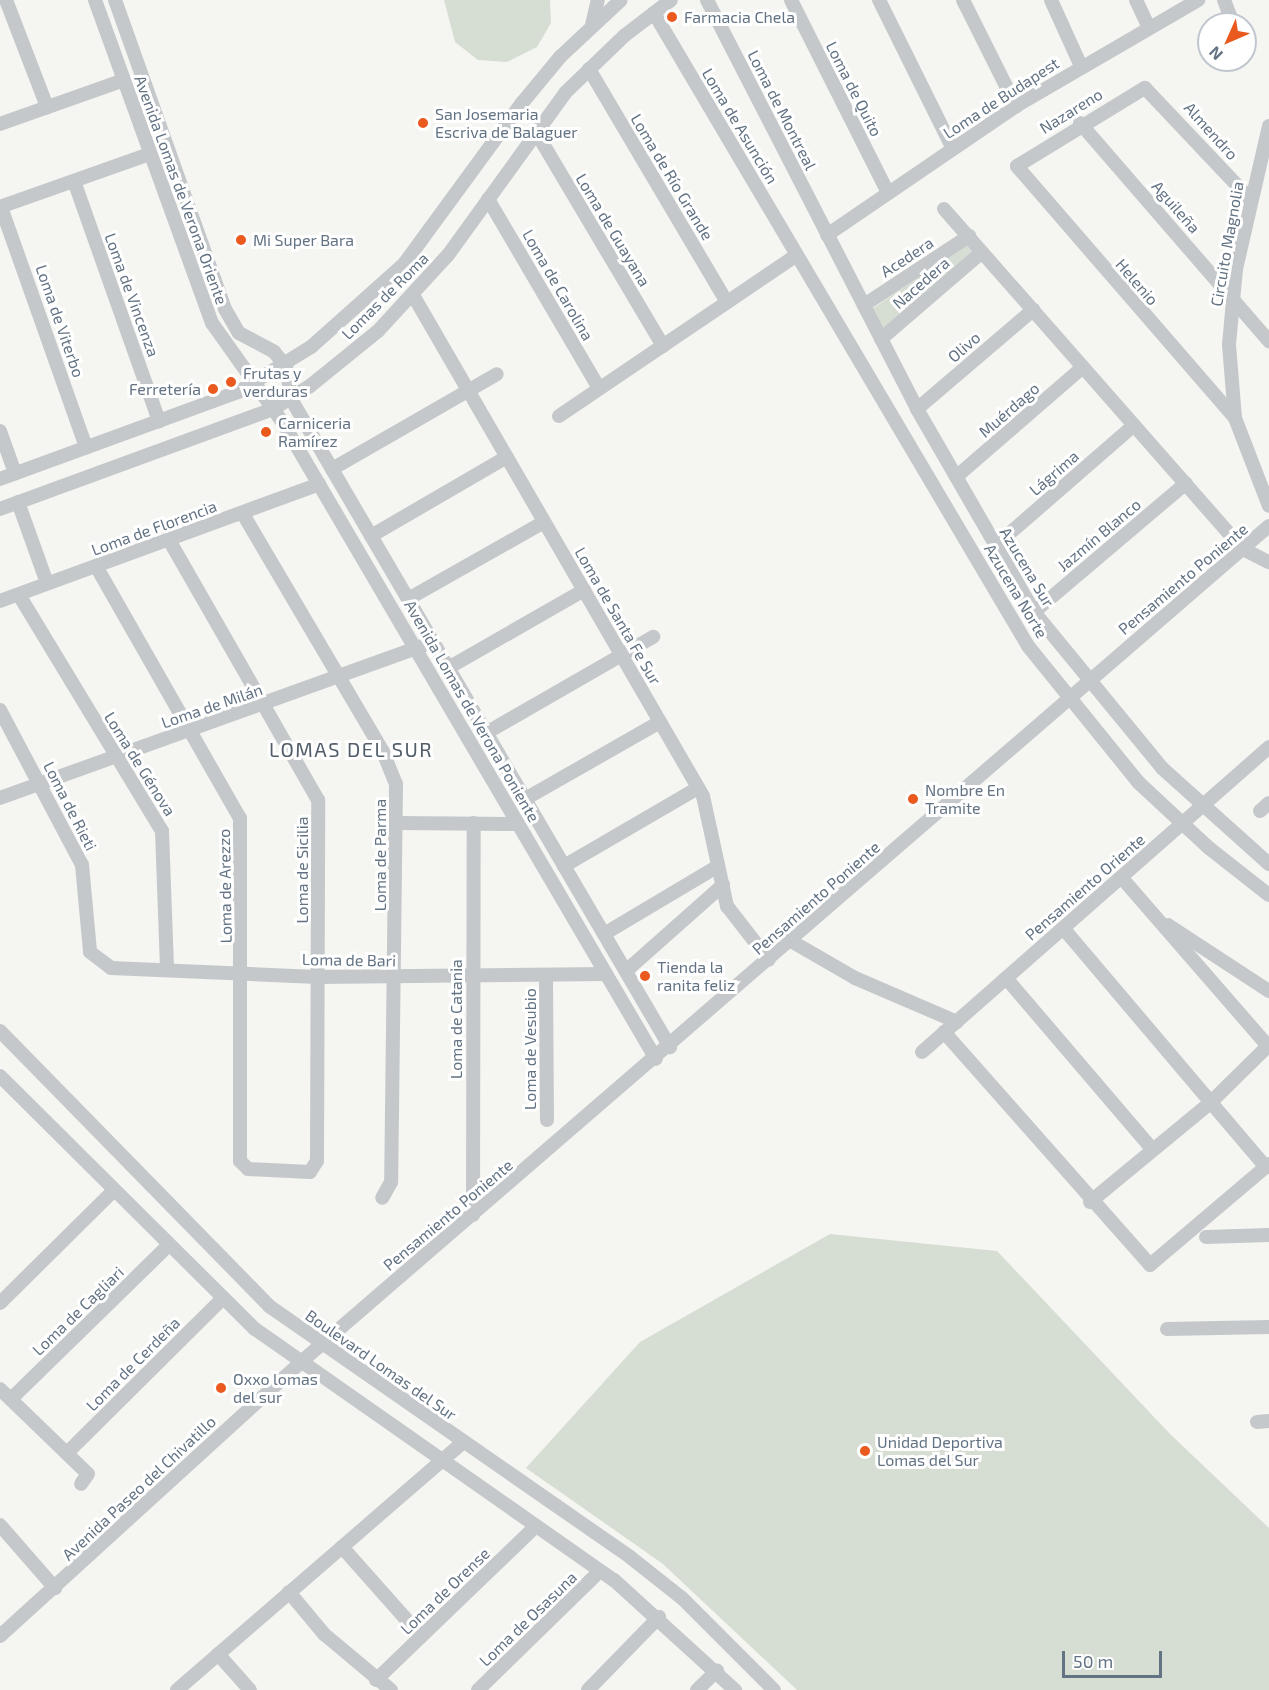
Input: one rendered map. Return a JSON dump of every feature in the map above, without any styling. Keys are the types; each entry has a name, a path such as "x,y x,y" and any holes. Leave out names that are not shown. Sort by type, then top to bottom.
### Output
{"street":[{"path":"6,0 47,107"},
{"name":"Avenida Lomas de Verona Oriente","path":"95,0 206,310 255,383"},
{"name":"Avenida Lomas de Verona Oriente","path":"115,0 225,309 239,333 274,352 286,366"},
{"path":"592,25 598,0"},
{"name":"Lomas de Roma","path":"0,479 255,383 286,366 346,320 404,264 522,103 592,25 621,0"},
{"name":"Lomas de Roma","path":"0,509 273,409 291,399 345,359 413,295 488,199 536,132 589,69 671,0"},
{"name":"Loma de Montreal","path":"707,0 827,235"},
{"name":"Loma de Quito","path":"791,0 888,193"},
{"path":"879,0 954,149"},
{"path":"963,0 1016,106"},
{"path":"1051,0 1081,66"},
{"path":"1136,0 1148,26"},
{"name":"Loma de Budapest","path":"827,235 1016,106 1148,26 1198,0"},
{"name":"Loma de Asunción","path":"654,13 797,255"},
{"name":"Loma de Río Grande","path":"589,69 727,302"},
{"path":"0,124 124,80"},
{"name":"Nazareno","path":"1017,166 1080,123 1145,88"},
{"name":"Almendro","path":"1145,88 1250,199"},
{"name":"Aguileña","path":"1080,123 1269,341"},
{"name":"Circuito Magnolia","path":"1269,126 1250,199 1232,297 1229,345 1235,418 1269,506"},
{"name":"Loma de Guayana","path":"536,132 663,346"},
{"path":"1,207 150,154"},
{"name":"Helenio","path":"1017,166 1235,418"},
{"name":"Loma de Vincenza","path":"74,181 159,421"},
{"name":"Loma de Carolina","path":"488,199 599,388"},
{"name":"Loma de Viterbo","path":"1,207 87,447"},
{"path":"944,208 1243,549 1269,562"},
{"name":"Azucena Sur","path":"827,235 917,409 1034,612 1087,682 1200,807 1269,864"},
{"name":"Acedera","path":"864,305 969,237"},
{"name":"Nacedera","path":"881,339 982,252"},
{"path":"559,416 797,255"},
{"name":"Azucena Norte","path":"797,255 1028,646 1067,699 1181,824 1269,895"},
{"name":"Loma de Santa Fe Sur","path":"413,295 698,788 733,919 769,960"},
{"name":"Olivo","path":"917,409 1033,310"},
{"name":"Avenida Lomas de Verona Poniente","path":"286,366 291,399 670,1047"},
{"name":"Muérdago","path":"956,477 1083,367"},
{"path":"332,469 497,374"},
{"name":"Avenida Lomas de Verona Poniente","path":"255,383 319,484 656,1059"},
{"name":"Lágrima","path":"995,546 1134,425"},
{"path":"0,430 15,473"},
{"path":"370,536 507,457"},
{"name":"Jazmín Blanco","path":"1034,612 1186,483"},
{"name":"Loma de Florencia","path":"0,601 243,514 319,484"},
{"path":"18,502 47,583"},
{"name":"Loma de Parma","path":"243,514 391,770 398,823 391,1182 382,1198"},
{"path":"408,600 544,522"},
{"name":"Pensamiento Poniente","path":"301,1362 670,1047 1067,699 1269,526"},
{"name":"Loma de Sicilia","path":"169,540 266,705 318,800 317,1168"},
{"name":"Loma de Arezzo","path":"96,566 240,818 242,974 240,1161 248,1169 317,1168"},
{"path":"448,668 584,590"},
{"name":"Loma de Génova","path":"19,595 166,842 167,970"},
{"path":"486,733 653,638"},
{"name":"Loma de Milán","path":"0,798 340,679 416,649 432,640"},
{"name":"Loma de Rieti","path":"0,710 42,784 82,865 90,952 95,958"},
{"path":"525,799 660,722"},
{"name":"Pensamiento Oriente","path":"922,1052 1269,747"},
{"path":"564,866 698,788"},
{"path":"398,823 518,824"},
{"name":"Loma de Catania","path":"473,1215 474,823"},
{"path":"604,934 718,866"},
{"path":"1090,1202 1151,1148 1210,1103 1268,1046 1121,877"},
{"path":"626,971 723,885"},
{"path":"1155,916 1269,991"},
{"path":"944,1032 1090,1202 1150,1265 1267,1166 1210,1103 1063,928"},
{"path":"791,941 855,978 957,1022"},
{"name":"Loma de Bari","path":"95,958 111,968 242,974 472,978 546,978 606,974"},
{"name":"Loma de Vesubio","path":"546,978 547,1120"},
{"path":"1006,978 1151,1148"},
{"name":"Boulevard Lomas del Sur","path":"0,1031 269,1306 321,1345 650,1572 774,1690"},
{"path":"0,1076 112,1192 223,1298 301,1362 600,1571 659,1617 735,1690"},
{"path":"0,1304 112,1192"},
{"path":"1206,1238 1269,1235"},
{"name":"Loma de Cagliari","path":"11,1399 168,1246"},
{"name":"Loma de Cerdeña","path":"67,1453 223,1298"},
{"path":"1167,1329 1269,1327"},
{"name":"Avenida Paseo del Chivatillo","path":"0,1636 301,1362"},
{"path":"0,1389 88,1474 81,1484"},
{"path":"177,1690 463,1442"},
{"path":"0,1525 55,1588"},
{"name":"Loma de Orense","path":"376,1680 536,1526"},
{"path":"342,1547 421,1636"},
{"name":"Loma de Osasuna","path":"478,1690 600,1571"},
{"path":"289,1592 324,1634 376,1680 391,1690"},
{"path":"588,1690 659,1617"},
{"path":"218,1654 250,1690"},
{"path":"697,1690 717,1671"}],"shaded area":[{"path":"444,0 550,0 551,23 537,47 507,62 478,60 455,42"},
{"path":"966,245 973,253 884,331 872,309"},
{"name":"Unidad Deportiva Lomas del Sur","path":"830,1234 997,1251 1170,1434 1269,1528 1269,1690 797,1690 663,1564 526,1468 640,1342"}],"place":[{"name":"Farmacia Chela","path":"672,17"},
{"name":"San Josemaria Escriva de Balaguer","path":"423,123"},
{"name":"Mi Super Bara","path":"241,240"},
{"name":"Frutas y verduras","path":"231,382"},
{"name":"Ferretería","path":"213,389"},
{"name":"Carniceria Ramírez","path":"266,432"},
{"name":"Nombre En Tramite","path":"913,799"},
{"name":"Tienda la ranita feliz","path":"645,976"},
{"name":"Oxxo lomas del sur","path":"221,1388"},
{"name":"Unidad Deportiva Lomas del Sur","path":"865,1451"}],"district":[{"name":"LOMAS DEL SUR","path":"351,749"}]}
